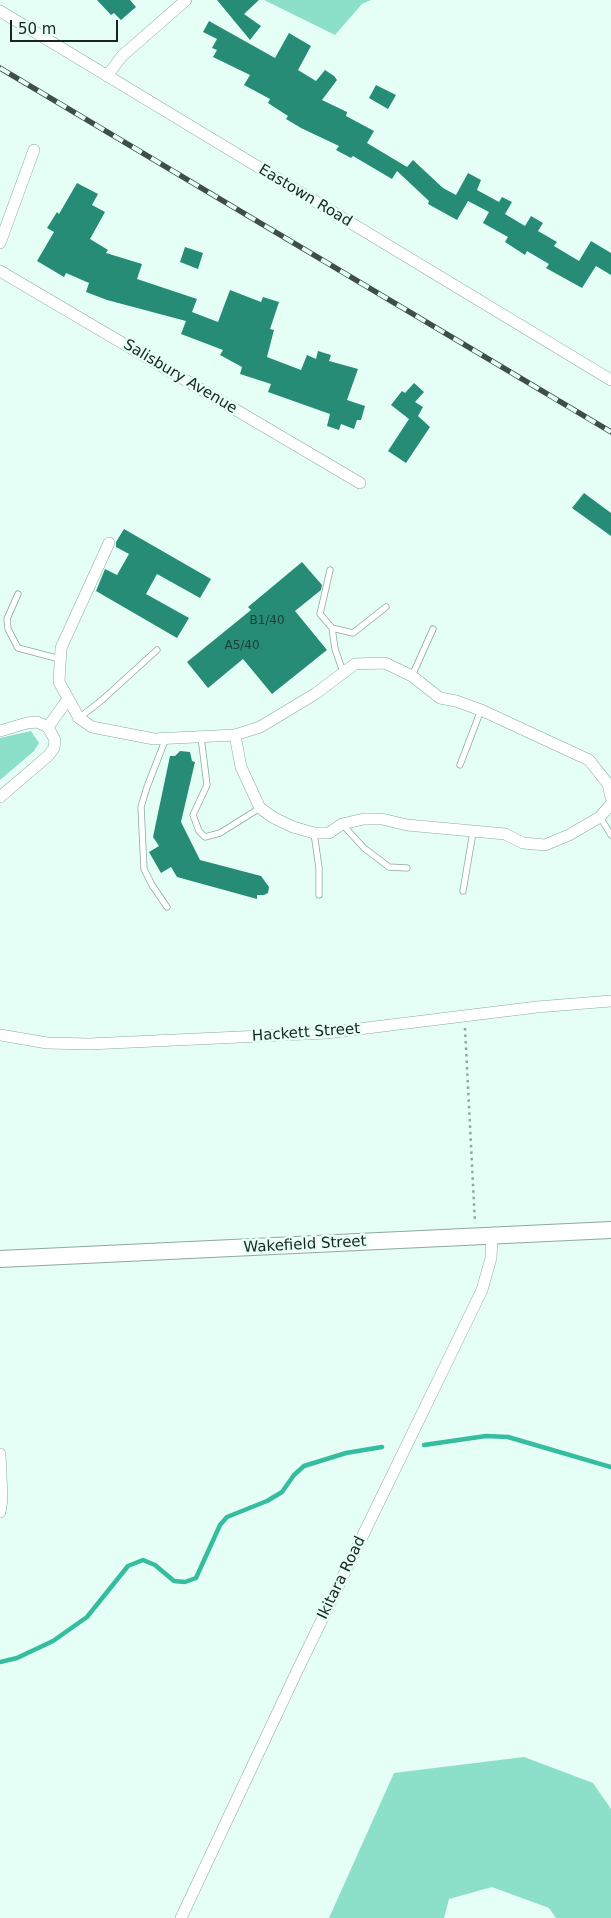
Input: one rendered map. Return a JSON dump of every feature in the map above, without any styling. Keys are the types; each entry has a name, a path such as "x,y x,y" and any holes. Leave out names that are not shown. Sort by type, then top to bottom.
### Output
{"street":[{"path":"107,76 122,56 186,0"},
{"name":"Eastown Road","path":"0,12 611,380"},
{"path":"0,243 34,150"},
{"name":"Salisbury Avenue","path":"0,271 360,483"},
{"path":"109,544 61,648 59,682 79,718 92,727 154,739 235,735 260,727 314,694 355,664 385,663 412,676 440,698 456,701 481,710 589,760 608,784 611,797"},
{"path":"48,727 68,700"},
{"path":"0,731 27,722 37,722 48,727 54,740 54,748 48,756 0,797"},
{"path":"235,735 241,767 260,808 274,818 293,827 314,833 329,833 342,824 364,819 382,819 406,825 506,834 523,843 545,845 569,835 600,817 611,804"},
{"name":"Hackett Street","path":"0,1035 47,1043 89,1044 326,1033 537,1006 611,1001"},
{"name":"Wakefield Street","path":"0,1259 611,1230"},
{"name":"Ikitara Road","path":"181,1918 294,1678 482,1290 491,1258 484,1236"},
{"path":"0,1454 2,1500 0,1512"}],"lane":[{"path":"330,570 320,614 332,628 335,649 343,672"},
{"path":"18,594 7,620 8,629 18,648 60,659"},
{"path":"332,628 353,632 386,607"},
{"path":"412,676 433,629"},
{"path":"79,718 102,700 157,650"},
{"path":"460,765 481,710"},
{"path":"201,737 207,785 193,815 199,831 205,837 220,833 260,808"},
{"path":"166,738 141,807 144,869 167,907"},
{"path":"600,817 611,834"},
{"path":"342,824 364,848 389,867 407,868"},
{"path":"463,891 473,832"},
{"path":"314,833 319,868 319,895"}],"path":[{"path":"465,1016 484,1236"}],"green space":[{"path":"264,0 371,0 362,4 335,35"},
{"path":"31,731 39,743 34,751 0,780 0,738"},
{"path":"524,1757 593,1783 611,1809 611,1918 556,1918 549,1908 492,1887 449,1899 444,1918 329,1918 394,1773"}],"building":[{"path":"97,0 130,0 136,7 121,20 114,13 111,15"},
{"path":"217,0 259,0 244,14 261,26 250,40"},
{"path":"209,21 275,58 289,33 311,46 298,70 316,81 325,70 334,76 337,80 322,100 347,112 346,116 374,131 367,143 407,167 413,160 443,188 456,195 468,173 481,180 477,190 499,202 502,197 512,202 505,214 525,226 531,216 543,223 538,231 557,242 554,246 579,261 591,241 611,253 611,275 596,266 582,288 546,268 549,264 527,251 525,255 505,242 508,237 483,223 489,212 468,201 457,220 428,204 429,201 397,171 392,179 353,156 351,158 336,150 339,146 286,119 288,116 268,103 270,99 244,85 250,75 213,57 217,50 212,48 217,39 203,32"},
{"path":"376,85 396,95 388,109 369,98"},
{"path":"77,183 98,194 92,205 105,212 90,239 108,250 106,253 142,264 137,279 197,299 192,312 218,322 230,290 261,302 263,297 279,302 270,329 274,330 267,357 301,370 307,355 316,359 318,351 331,355 329,361 358,369 347,400 365,406 361,420 357,420 354,429 341,424 339,430 327,426 330,414 268,392 271,384 240,374 242,367 220,355 223,350 181,334 186,321 107,300 86,292 89,283 66,273 64,277 37,261 54,232 47,228 57,212 59,214"},
{"path":"185,247 203,253 198,269 180,262"},
{"path":"414,383 424,392 415,402 423,407 418,416 430,427 406,463 388,451 409,419 391,405 402,391 405,393"},
{"path":"584,493 611,513 611,536 572,508"},
{"path":"124,529 211,579 200,598 157,574 146,594 189,618 177,638 96,591 105,569 117,575 129,554 116,547 116,542"},
{"path":"302,562 322,585 321,590 295,611 327,650 272,694 243,659 208,688 187,662 251,610 248,607"},
{"path":"180,751 190,752 192,761 195,762 181,822 200,860 261,876 269,887 268,893 257,895 257,899 177,877 171,867 161,873 149,852 159,846 153,837 170,756 175,756"}],"waterway":[{"path":"424,1445 486,1436 508,1437 611,1467"},
{"path":"0,1662 17,1658 53,1641 87,1617 128,1566 143,1560 155,1565 174,1581 185,1582 196,1578 220,1525 227,1517 267,1501 282,1492 294,1475 304,1466 346,1453 382,1447"}],"railway":[{"path":"0,68 611,432"}]}
